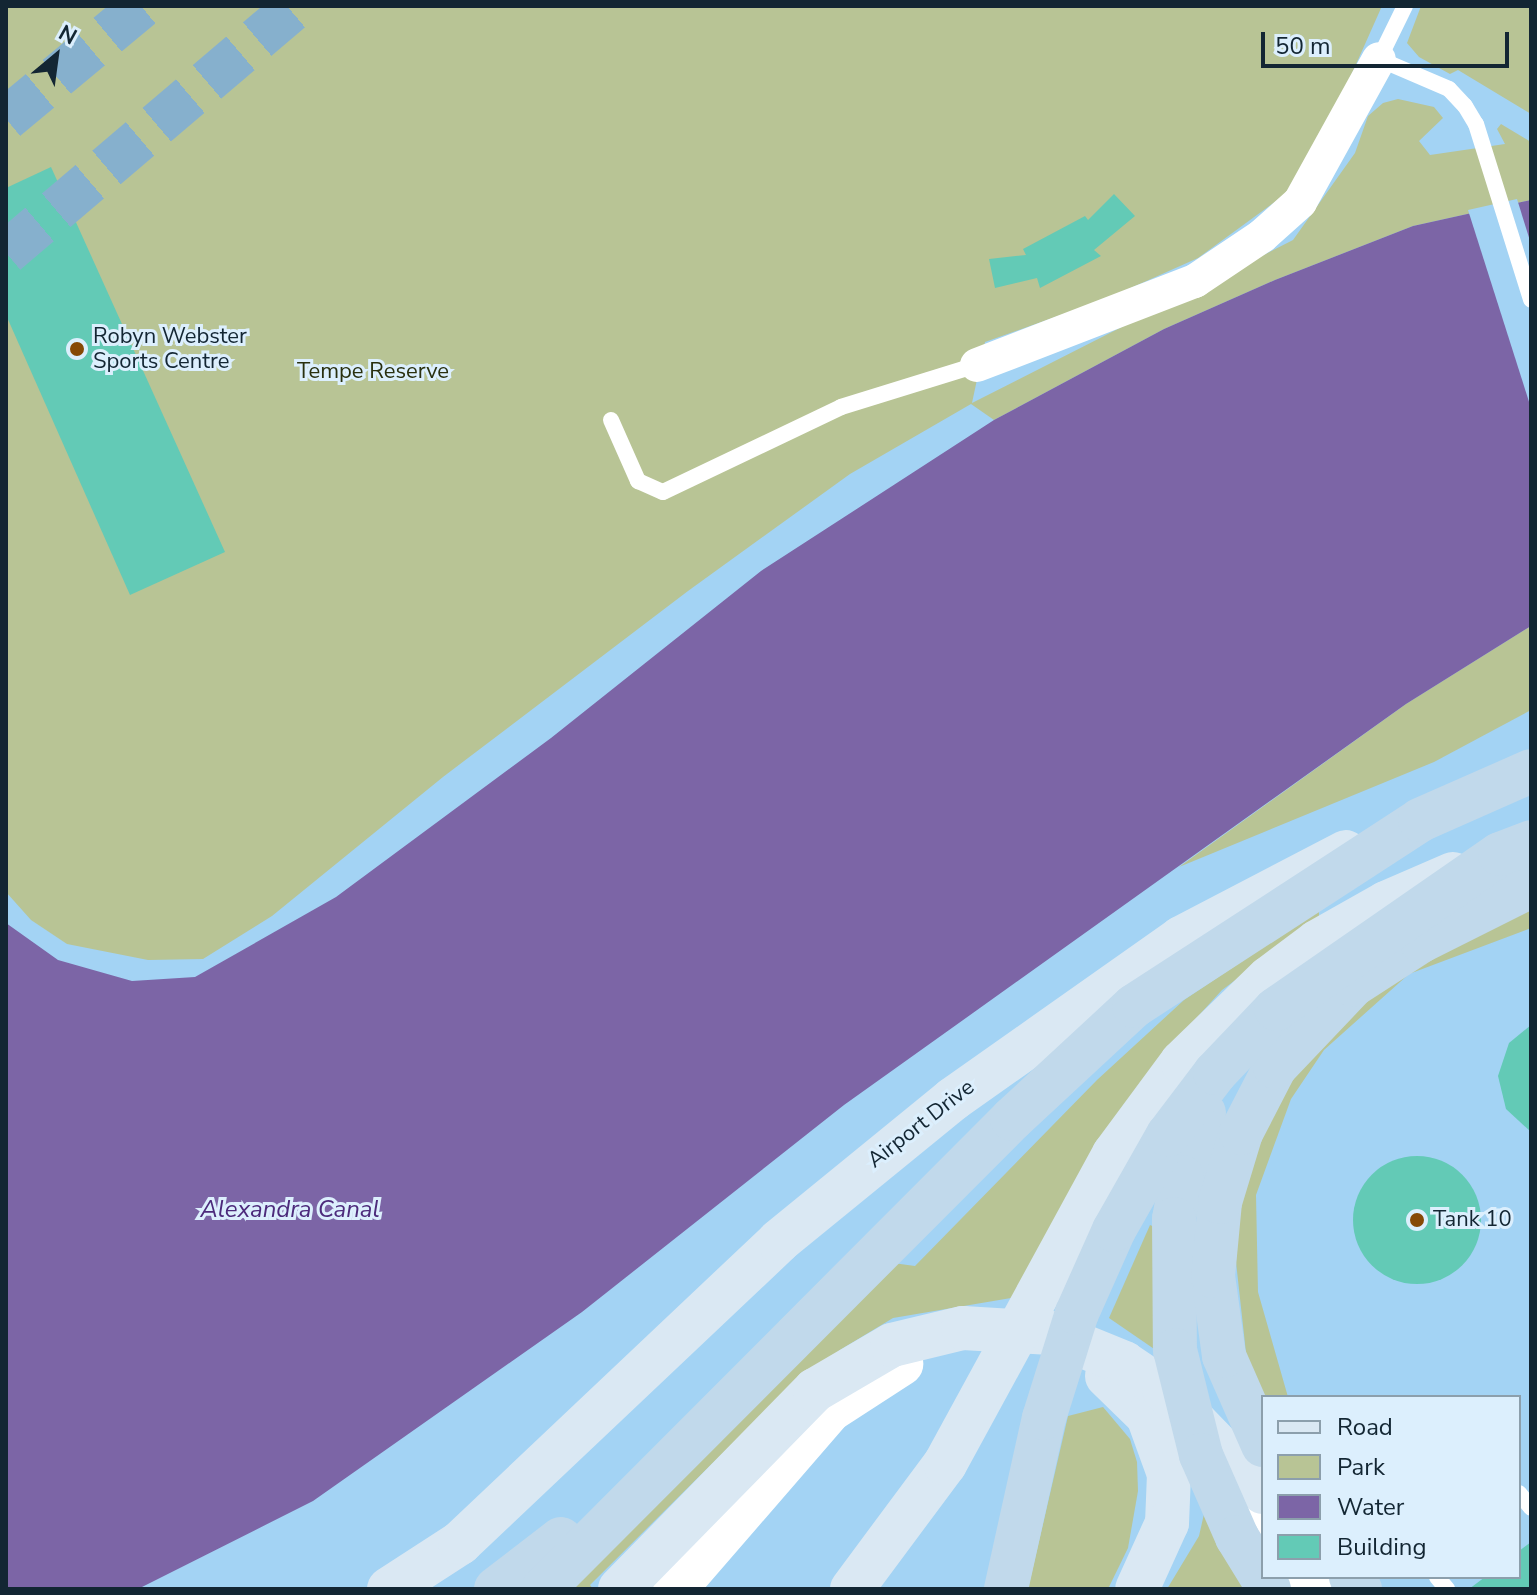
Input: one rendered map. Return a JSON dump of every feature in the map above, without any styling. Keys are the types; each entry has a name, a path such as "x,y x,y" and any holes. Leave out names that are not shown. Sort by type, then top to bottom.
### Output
{"highway":[{"name":"Airport Drive","path":"1420,820 1531,771"},
{"path":"543,1589 813,1316 1083,1050 1134,1006 1420,820"},
{"path":"1006,1589 1044,1418 1088,1285 1144,1174 1209,1057 1516,848"},
{"path":"1261,1440 1224,1356 1213,1276 1220,1202 1241,1133 1275,1067 1353,985 1421,941 1531,886"},
{"path":"1261,1574 1212,1483 1169,1370 1172,1255 1182,1177 1211,1099 1276,1009"},
{"path":"496,1589 551,1549 813,1316"}],"main road":[{"name":"Airport Drive","path":"389,1589 460,1543 507,1502 821,1203 1034,1038 1230,910 1420,820"},
{"path":"852,1589 945,1464 1114,1154 1147,1104 1209,1057 1269,978 1317,942 1386,903 1516,848"},
{"path":"975,1328 1087,1364 1122,1387 1148,1416 1165,1454 1170,1505 1161,1541 1137,1589"},
{"path":"620,1589 815,1390 892,1345 975,1328 1025,1328 1077,1341 1124,1363 1169,1370 1261,1489"}],"street":[{"path":"977,365 1195,281 1262,236 1300,202 1379,59"},
{"path":"675,1589 830,1410 864,1384 975,1328"},
{"path":"1169,1370 1261,1518"}],"lane":[{"path":"1405,6 1379,59 1449,89 1476,124 1531,300"},
{"path":"611,420 644,488 673,490 732,455 841,407 977,365"}],"green space":[{"name":"Tempe Reserve","path":"6,6 1382,6 1341,98 1290,191 1198,258 1106,299 985,342 972,403 1293,240 1355,153 1368,116 1383,103 1398,99 1434,107 1443,118 1419,141 1430,155 1505,144 1497,129 1501,124 1531,142 1531,200 1413,226 1275,280 1164,329 994,420 971,404 850,474 688,591 443,777 272,916 203,959 148,960 67,944 31,920 6,892"},
{"path":"1421,6 1531,6 1531,114 1458,70 1450,74 1419,57 1407,43"},
{"path":"1531,626 1531,710 1434,762 1179,867 1406,704"},
{"path":"1531,907 1531,928 1409,974 1324,1050 1291,1099 1256,1195 1258,1292 1287,1395 1262,1395 1247,1362 1236,1262 1239,1212 1259,1143 1284,1087 1317,1046 1400,971"},
{"path":"1319,910 1319,918 1222,990 1182,1034 1011,1298 893,1318 840,1350 775,1401 590,1585 593,1589 568,1589 893,1263 915,1266 1097,1080 1184,1000"},
{"path":"1150,1225 1159,1229 1160,1353 1109,1318"},
{"path":"1103,1407 1130,1439 1137,1462 1138,1491 1128,1548 1108,1589 1028,1589 1068,1416"},
{"path":"1206,1505 1253,1589 1167,1589 1199,1536"}],"water":[{"name":"Alexandra Canal","path":"1531,200 1531,626 1406,704 844,1105 582,1312 313,1501 138,1589 6,1589 6,923 58,960 132,981 195,977 336,897 551,738 761,571 994,420 1164,329 1275,280 1413,226"}],"pier":[{"path":"1517,199 1531,244 1531,408 1468,210"}],"building":[{"name":"Robyn Webster Sports Centre","path":"51,167 225,552 130,595 6,315 6,188"},
{"path":"1114,194 1135,216 1094,250 1101,256 1040,288 1037,278 995,288 989,259 1026,255 1023,249 1085,216 1088,220"},
{"path":"1531,1025 1531,1132 1506,1109 1498,1076 1509,1043"},
{"name":"Tank 10","path":"1417,1156 1441,1161 1462,1175 1476,1196 1481,1220 1476,1244 1462,1265 1441,1279 1417,1284 1393,1279 1372,1265 1358,1244 1353,1220 1358,1196 1372,1175 1393,1161"},
{"path":"1531,1542 1531,1589 1469,1589 1482,1579 1521,1579 1521,1550"}],"tunnel":[{"path":"6,119 142,6"},
{"path":"6,253 296,6"}],"place":[{"name":"Robyn Webster Sports Centre","path":"77,349"},
{"name":"Tank 10","path":"1417,1220"}]}
